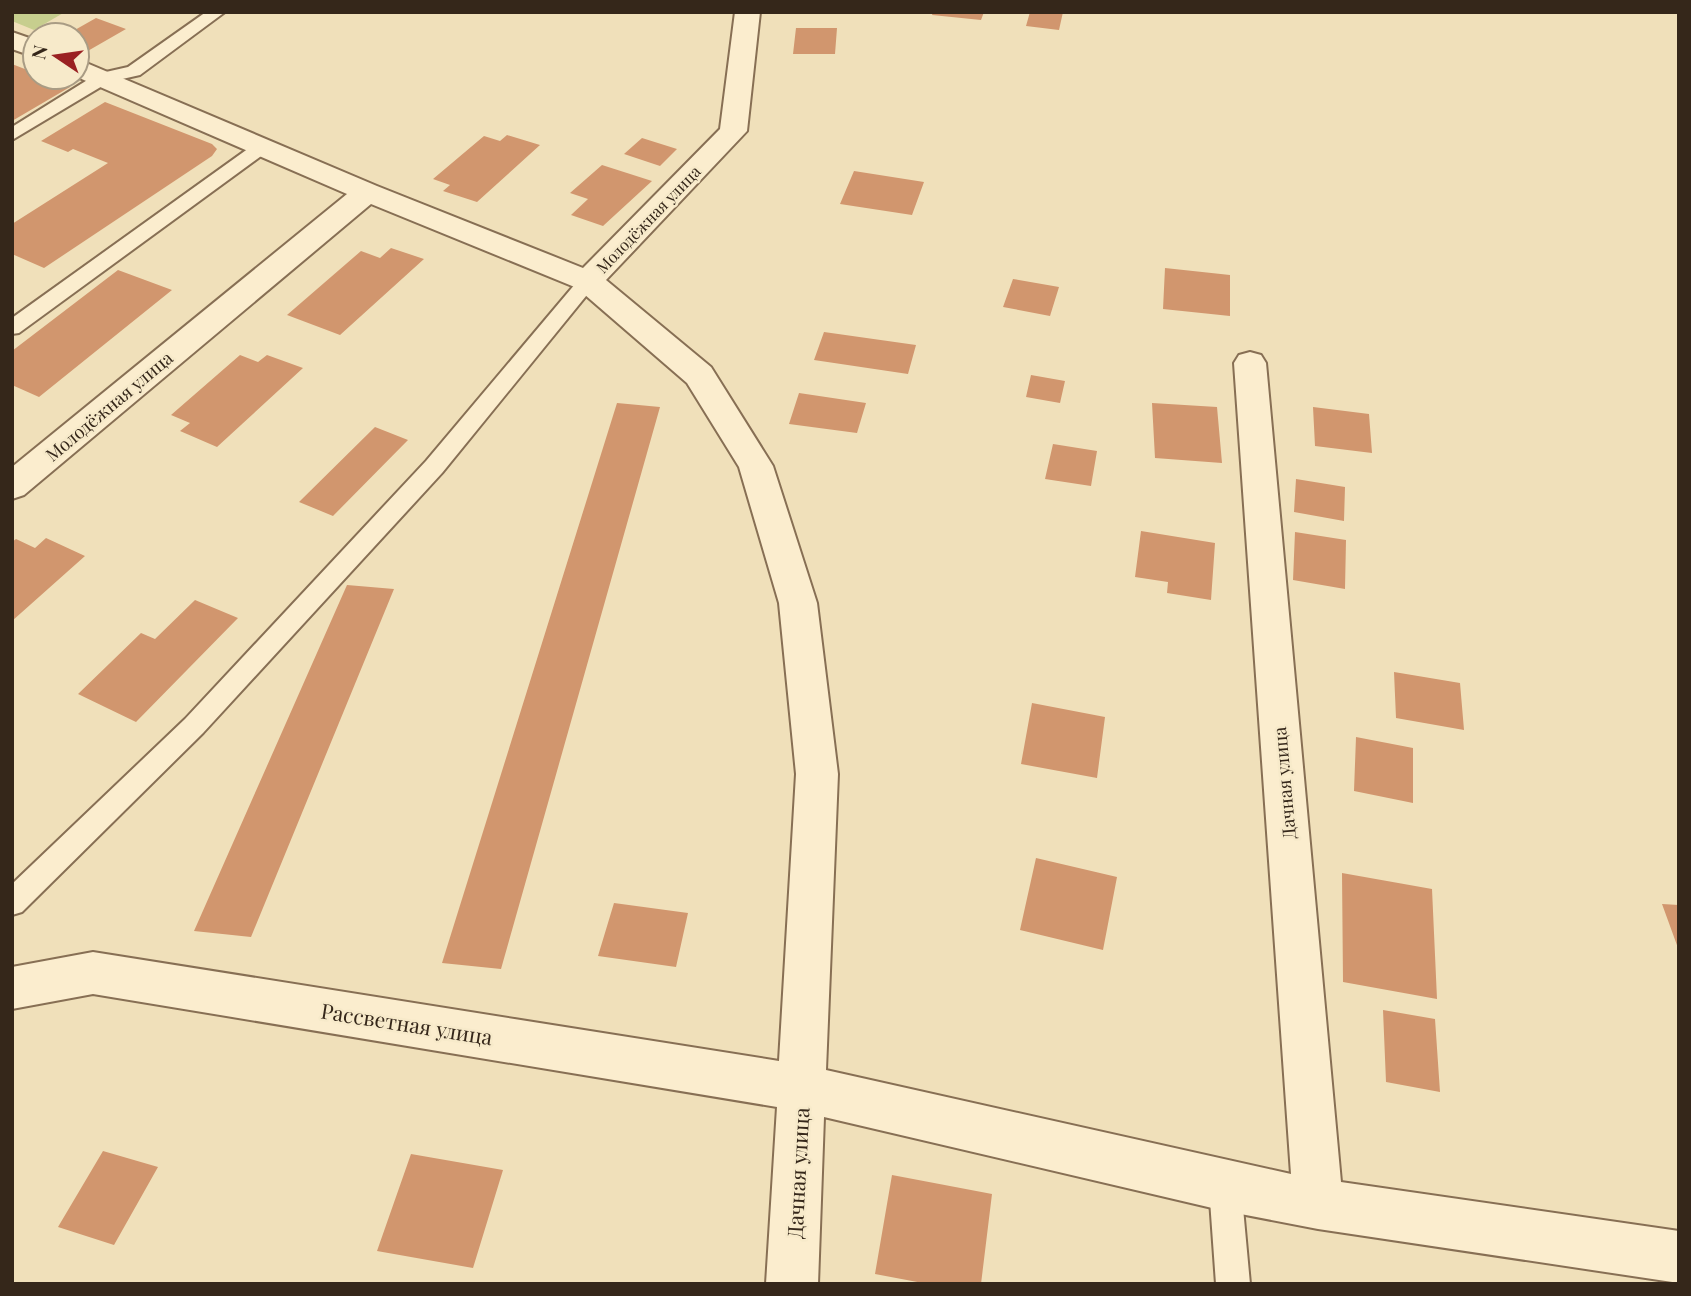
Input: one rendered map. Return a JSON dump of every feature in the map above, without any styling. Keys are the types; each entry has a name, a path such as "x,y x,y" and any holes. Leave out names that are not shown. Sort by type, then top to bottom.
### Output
{"street":[{"name":"Молодёжная улица","path":"91,73 367,191 588,281 733,131 748,12"},
{"name":"Молодёжная улица","path":"12,486 367,191"},
{"path":"588,281 699,375 756,466 798,603 817,774 801,1088"},
{"name":"Дачная улица","path":"1250,363 1318,1203"},
{"name":"Рассветная улица","path":"12,988 93,973 801,1088"},
{"name":"Дачная улица","path":"792,1284 801,1088 1225,1186 1318,1203 1679,1257"}],"lane":[{"path":"12,135 103,78 134,71 217,12"},
{"path":"12,328 262,147"},
{"path":"12,903 194,726 434,467 588,281"},
{"path":"1225,1186 1233,1284"}],"green space":[{"path":"12,12 65,12 50,21 21,21 21,25 12,21"}],"building":[{"path":"933,12 984,12 981,20 932,15"},
{"path":"1030,12 1063,12 1059,30 1026,26"},
{"path":"96,18 126,29 91,49 91,21"},
{"path":"796,28 837,28 835,54 793,54"},
{"path":"12,64 21,68 21,91 63,91 12,121"},
{"path":"105,102 212,144 217,149 212,156 44,268 12,254 12,224 108,163 73,149 68,152 41,141"},
{"path":"507,135 540,145 477,202 443,191 450,185 433,179 484,136 500,141"},
{"path":"642,138 677,149 660,166 624,154"},
{"path":"602,165 652,181 603,226 571,215 588,199 570,193"},
{"path":"854,171 924,182 912,215 840,204"},
{"path":"391,248 424,259 340,335 287,315 361,251 380,258"},
{"path":"1165,268 1230,275 1230,316 1163,309"},
{"path":"118,270 172,290 39,397 12,385 12,351"},
{"path":"1013,279 1059,287 1050,316 1003,307"},
{"path":"824,332 916,345 908,374 814,360"},
{"path":"240,355 258,362 267,355 303,368 217,447 180,431 190,423 171,415"},
{"path":"1031,375 1065,381 1060,403 1026,397"},
{"path":"799,393 866,403 857,433 789,424"},
{"path":"617,403 660,407 501,969 442,963"},
{"path":"1152,403 1217,407 1222,463 1155,458"},
{"path":"1313,407 1369,414 1372,453 1315,446"},
{"path":"375,427 408,440 333,516 299,502"},
{"path":"1053,444 1097,451 1091,486 1045,479"},
{"path":"1296,479 1345,487 1344,521 1294,512"},
{"path":"1141,531 1215,543 1211,600 1167,593 1168,582 1135,577"},
{"path":"1295,532 1346,540 1345,589 1293,580"},
{"path":"46,538 85,556 12,621 12,542 16,539 35,548"},
{"path":"347,585 394,589 251,937 194,931"},
{"path":"195,600 238,618 136,722 78,694 141,633 155,639"},
{"path":"1394,672 1460,683 1464,730 1396,718"},
{"path":"1032,703 1105,717 1097,778 1021,764"},
{"path":"1356,737 1413,748 1413,803 1354,791"},
{"path":"1036,858 1117,877 1103,950 1020,930"},
{"path":"1342,873 1432,889 1437,999 1343,982"},
{"path":"614,903 688,913 676,967 598,956"},
{"path":"1662,904 1679,905 1679,948 1678,948"},
{"path":"1383,1010 1435,1019 1440,1092 1386,1082"},
{"path":"103,1151 158,1167 114,1245 58,1227"},
{"path":"411,1154 503,1170 473,1268 377,1251"},
{"path":"892,1175 992,1194 981,1284 928,1284 875,1274"}]}
